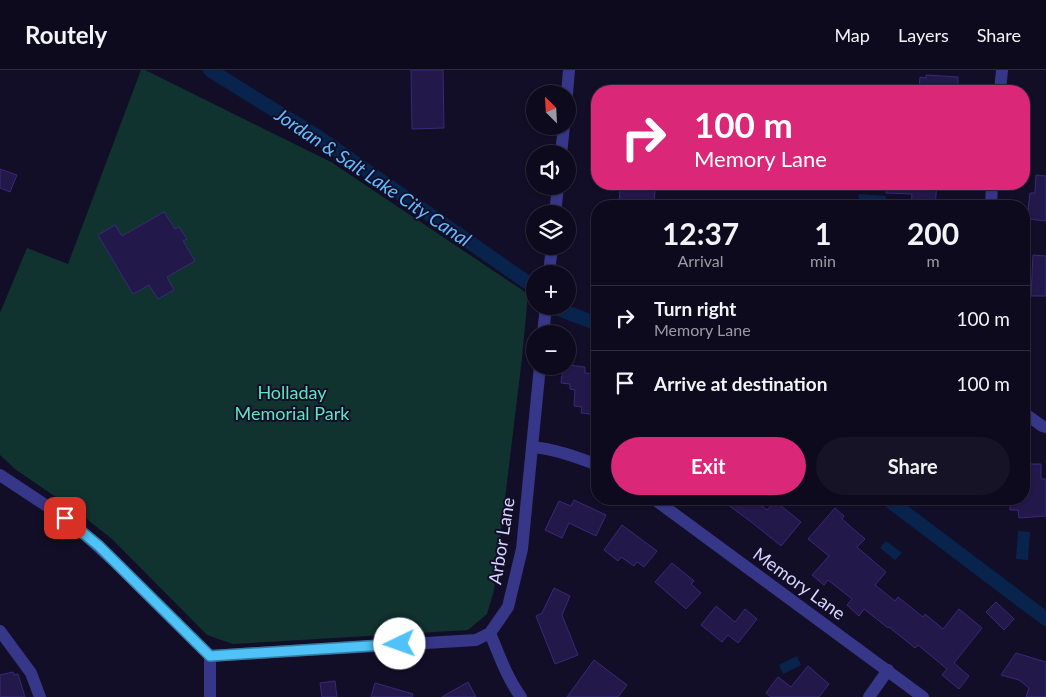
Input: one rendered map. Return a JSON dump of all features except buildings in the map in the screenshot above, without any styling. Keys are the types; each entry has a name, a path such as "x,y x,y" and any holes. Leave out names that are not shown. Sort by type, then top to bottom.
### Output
{"street":[{"path":"568,85 569,70"},
{"path":"1001,85 1002,70"},
{"name":"Arbor Lane","path":"490,633 508,607 522,550 539,375"},
{"path":"1030,418 1046,427"},
{"path":"532,447 549,449 591,462"},
{"path":"0,475 65,518 82,532 116,562 210,656 210,697"},
{"name":"Memory Lane","path":"662,505 923,697"},
{"path":"0,631 31,673 40,697"},
{"path":"210,656 476,640 490,633 502,662 521,697"},
{"path":"868,697 888,670"}],"green space":[{"name":"Holladay Memorial Park","path":"141,70 145,70 331,162 526,293 522,358 494,590 487,614 468,630 233,644 207,635 112,539 79,513 15,469 0,455 0,313 27,248 68,264"}],"water":[{"path":"859,194 886,196 886,200 858,200"},
{"path":"1018,531 1030,532 1028,560 1016,559"},
{"path":"886,541 902,553 895,560 880,548"},
{"path":"797,656 801,665 783,674 779,665"}],"waterway":[{"name":"Jordan & Salt Lake City Canal","path":"210,70 314,134 526,281"},
{"name":"Jordan & Salt Lake City Canal","path":"574,315 591,321"},
{"name":"Jordan & Salt Lake City Canal","path":"895,505 1046,619"}],"route":[{"path":"65,518 116,562 210,656 400,644"}]}
